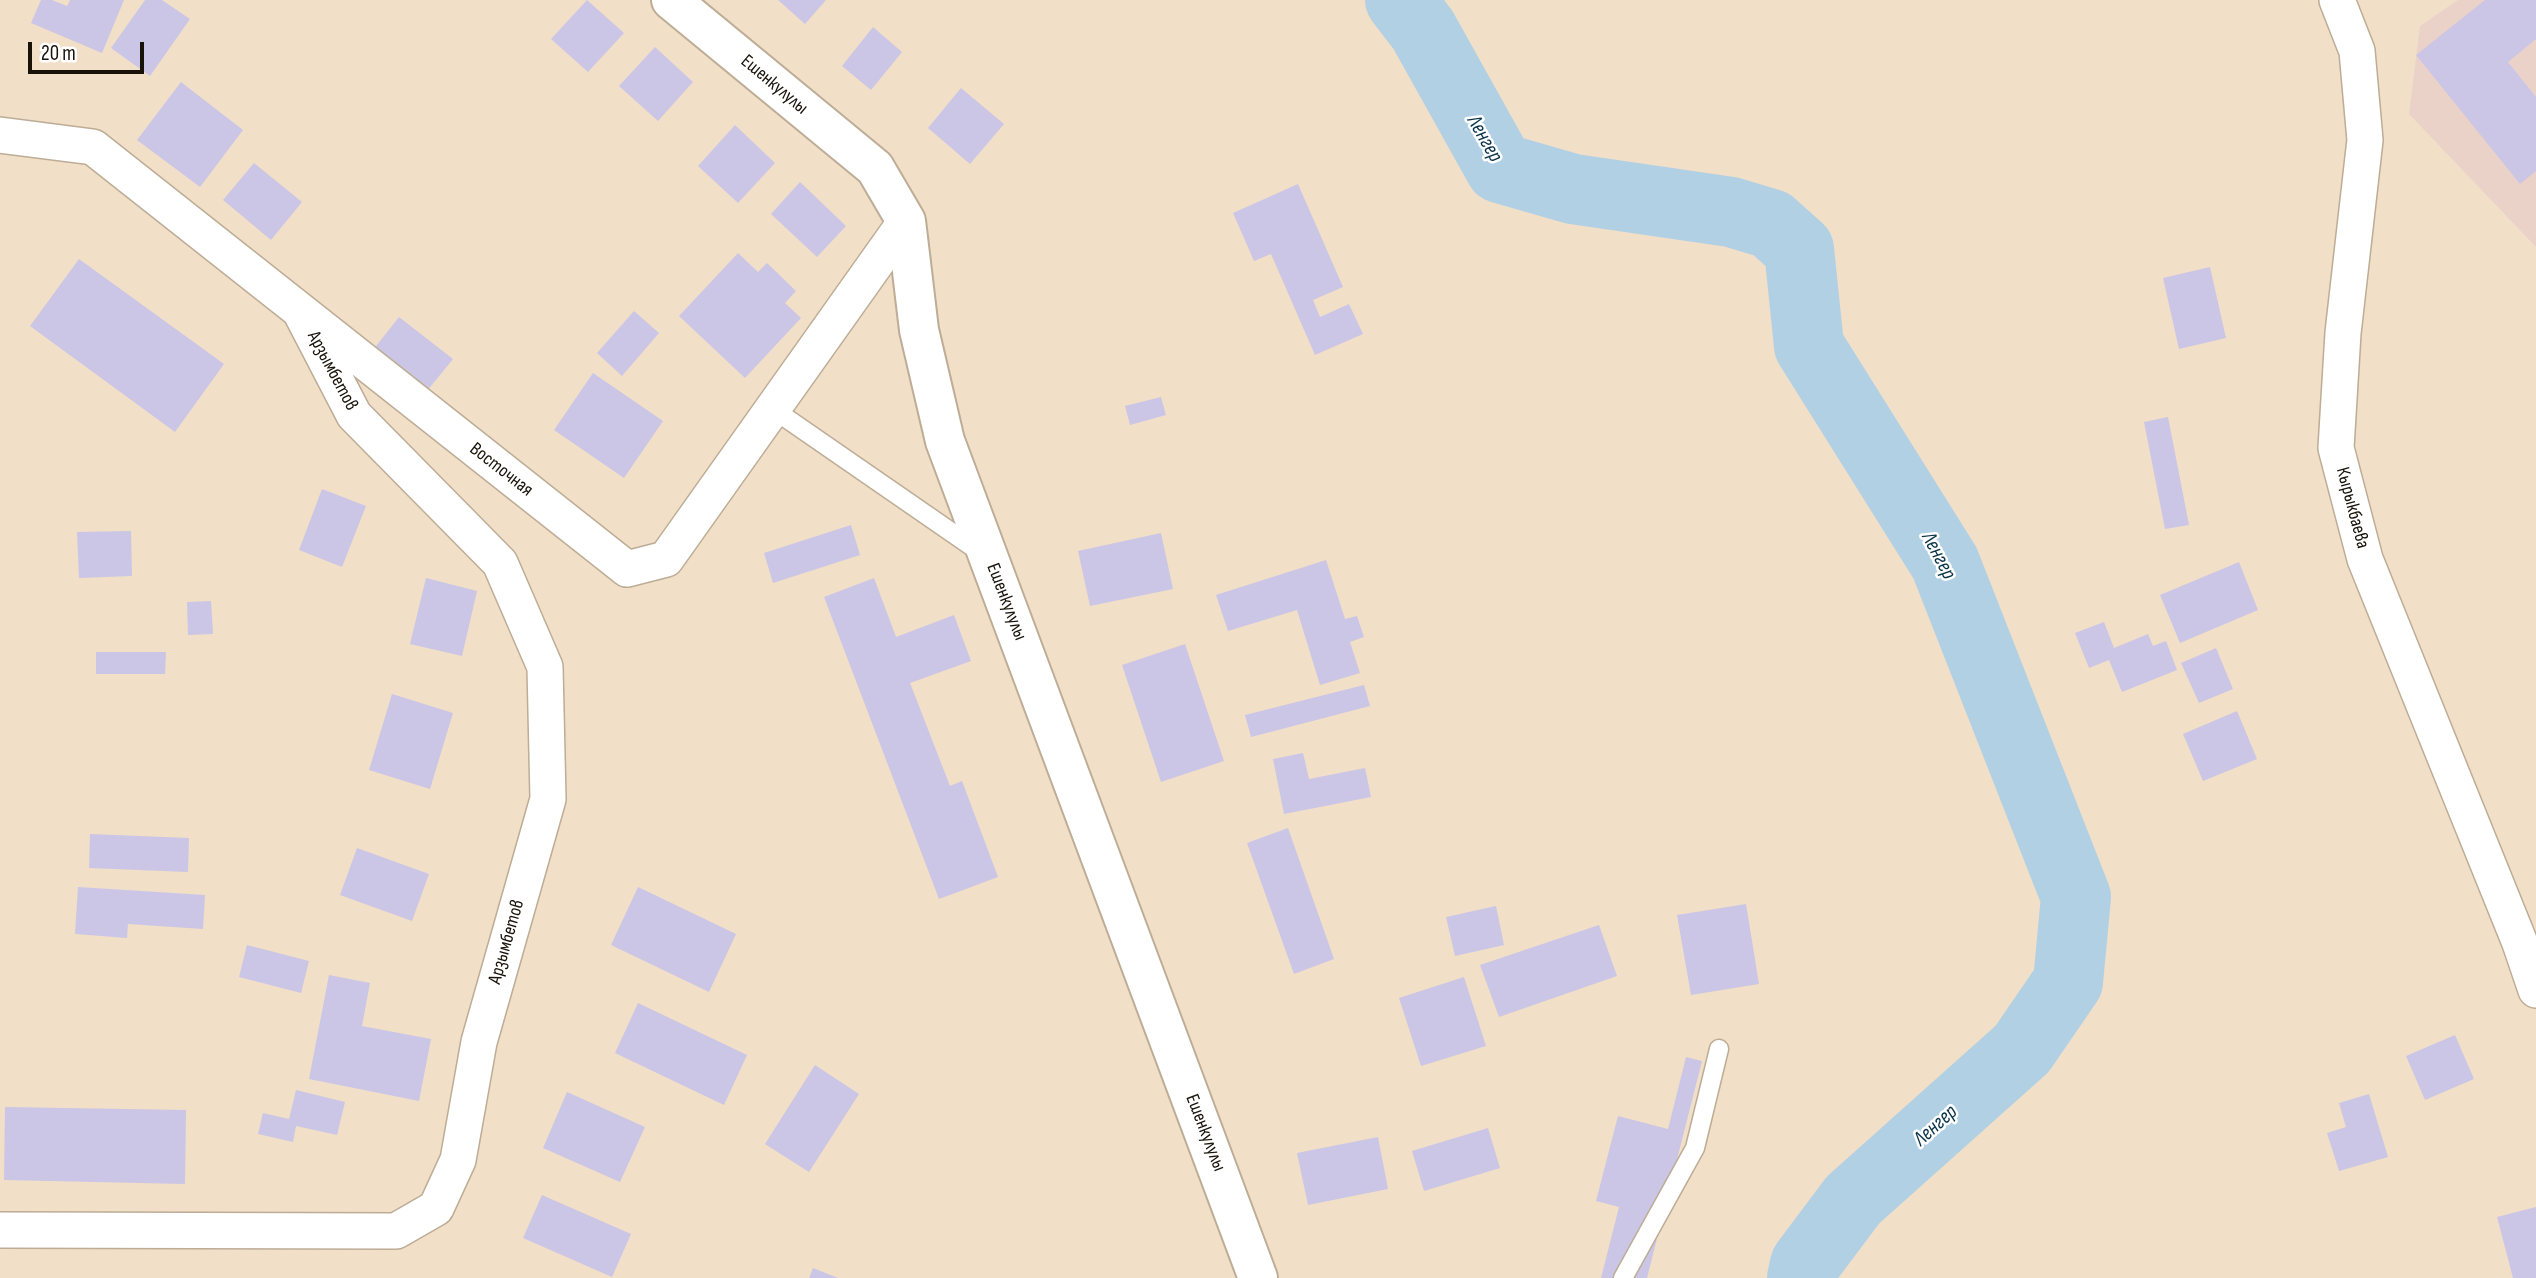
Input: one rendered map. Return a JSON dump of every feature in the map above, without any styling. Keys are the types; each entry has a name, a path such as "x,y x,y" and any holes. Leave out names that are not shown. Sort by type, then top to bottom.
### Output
{"street":[{"name":"Ешенкулулы","path":"671,0 875,168 905,221 919,330 946,441 1258,1278"},
{"name":"Кырыкбаева","path":"2337,0 2357,51 2365,141 2343,333 2336,448 2365,559 2520,943 2536,990"},
{"name":"Восточная","path":"0,135 93,147 627,569 666,559 905,221"},
{"name":"Арзымбетов","path":"0,1230 396,1231 436,1208 458,1160 479,1042 548,799 545,667 500,563 354,415 300,311"}],"lane":[{"path":"773,409 990,559"},
{"path":"1623,1278 1695,1148 1719,1049"}],"shaded area":[{"path":"2458,0 2536,0 2536,247 2409,114 2420,26"}],"building":[{"path":"41,0 52,0 67,6 70,0 124,0 102,53 31,23"},
{"path":"145,0 162,0 190,19 150,76 111,48"},
{"path":"587,0 624,33 588,72 551,39"},
{"path":"778,0 826,0 805,24"},
{"path":"2485,0 2536,0 2536,39 2508,62 2536,97 2536,171 2520,184 2416,55"},
{"path":"873,27 902,52 871,90 842,66"},
{"path":"655,47 693,82 658,121 619,86"},
{"path":"181,82 243,130 200,187 137,140"},
{"path":"961,88 1004,124 970,164 928,128"},
{"path":"735,125 775,163 738,203 698,166"},
{"path":"254,163 302,202 271,240 223,200"},
{"path":"800,182 846,226 817,257 771,214"},
{"path":"1298,184 1343,287 1313,300 1320,317 1349,304 1363,334 1315,355 1271,254 1254,261 1233,213"},
{"path":"738,253 758,272 767,263 796,291 785,303 801,318 745,378 679,316"},
{"path":"79,259 224,364 175,432 30,326"},
{"path":"2210,267 2226,338 2179,349 2163,278"},
{"path":"634,311 659,333 622,376 597,353"},
{"path":"399,317 453,359 422,397 369,355"},
{"path":"593,373 663,421 624,478 554,430"},
{"path":"1161,397 1166,415 1130,425 1125,406"},
{"path":"2168,417 2189,525 2165,529 2144,422"},
{"path":"322,489 366,506 342,567 299,550"},
{"path":"851,525 860,555 773,583 764,553"},
{"path":"131,531 132,576 79,578 77,532"},
{"path":"1161,533 1173,589 1090,606 1078,551"},
{"path":"1326,560 1345,619 1357,616 1364,637 1350,642 1360,673 1320,685 1297,610 1228,631 1216,595"},
{"path":"2239,562 2258,610 2180,643 2160,595"},
{"path":"426,578 477,591 462,656 410,644"},
{"path":"874,578 896,637 954,615 971,661 910,683 950,786 962,781 998,877 939,899 824,597"},
{"path":"211,601 213,634 188,635 187,602"},
{"path":"2104,622 2114,648 2148,634 2153,646 2166,641 2177,670 2122,692 2109,660 2089,668 2075,633"},
{"path":"1185,644 1224,761 1161,782 1122,665"},
{"path":"2216,648 2233,689 2199,703 2181,663"},
{"path":"96,652 166,652 165,674 96,674"},
{"path":"1364,685 1370,706 1251,737 1245,715"},
{"path":"392,694 453,713 430,789 369,770"},
{"path":"2237,711 2257,759 2203,781 2183,734"},
{"path":"1303,753 1309,779 1365,768 1371,797 1284,814 1273,759"},
{"path":"1288,828 1334,959 1294,974 1247,843"},
{"path":"90,834 189,838 188,872 89,868"},
{"path":"357,848 429,874 412,921 340,895"},
{"path":"78,887 205,895 203,929 128,924 127,938 75,934"},
{"path":"638,887 736,934 709,992 611,945"},
{"path":"1746,904 1759,984 1691,995 1677,915"},
{"path":"1496,906 1504,945 1455,956 1446,917"},
{"path":"1599,925 1617,976 1499,1017 1480,965"},
{"path":"247,945 309,961 301,993 239,977"},
{"path":"329,975 370,983 362,1026 431,1039 419,1101 309,1079"},
{"path":"1464,977 1486,1046 1421,1066 1399,998"},
{"path":"638,1003 747,1055 724,1105 615,1053"},
{"path":"2455,1035 2474,1079 2425,1100 2406,1056"},
{"path":"1686,1057 1702,1061 1647,1278 1601,1278 1619,1207 1596,1201 1618,1116 1668,1129"},
{"path":"815,1065 859,1094 809,1172 765,1144"},
{"path":"296,1090 345,1102 337,1135 296,1126 293,1142 258,1134 263,1113 289,1119"},
{"path":"567,1092 645,1127 620,1182 543,1148"},
{"path":"2369,1094 2388,1157 2339,1171 2327,1133 2346,1127 2339,1103"},
{"path":"5,1107 186,1110 185,1184 4,1180"},
{"path":"1488,1128 1500,1168 1424,1191 1412,1151"},
{"path":"1378,1137 1388,1189 1308,1205 1297,1153"},
{"path":"542,1195 631,1234 612,1277 523,1238"},
{"path":"2536,1207 2536,1278 2513,1278 2497,1217"},
{"path":"813,1268 838,1278 809,1278"}],"waterway":[{"name":"Ленгер","path":"1400,0 1423,30 1500,168 1573,189 1731,212 1771,224 1799,249 1809,346 1945,563 2076,897 2068,982 2022,1049 1853,1200 1805,1264 1802,1278"}]}
